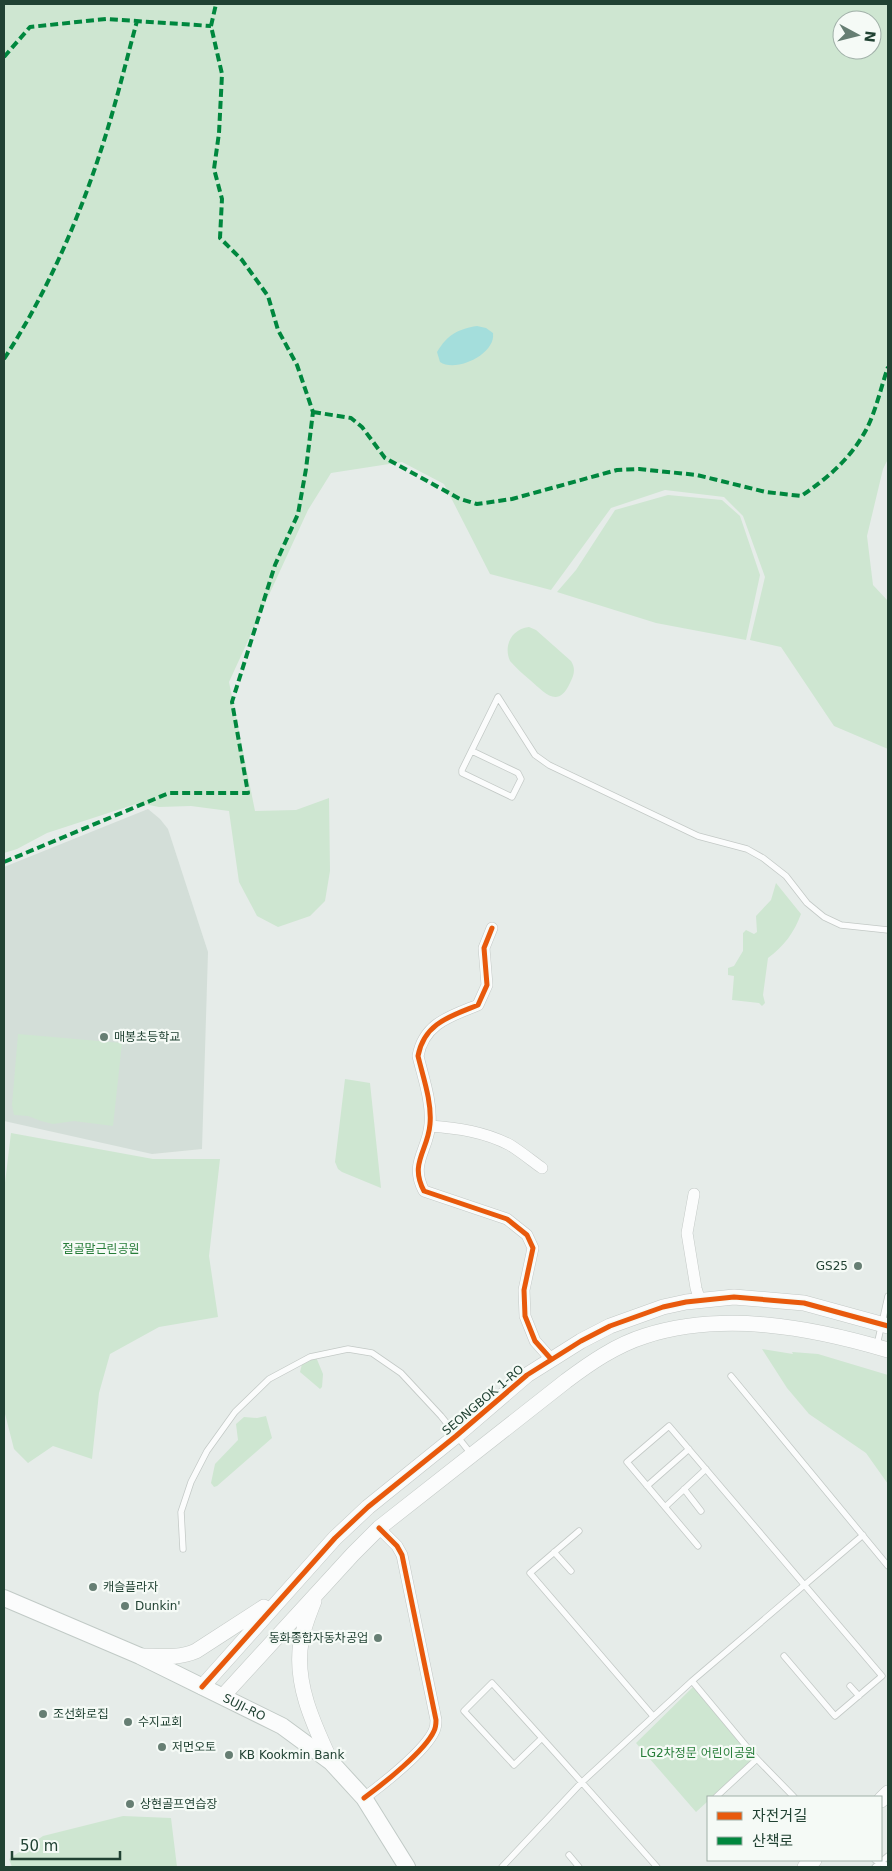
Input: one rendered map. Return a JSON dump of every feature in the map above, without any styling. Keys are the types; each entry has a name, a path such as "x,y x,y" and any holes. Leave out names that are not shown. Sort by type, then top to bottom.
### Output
{"main road":[{"name":"SUJI-RO","path":"4,1598 140,1656 282,1726 331,1762 364,1798 407,1867"}],"street":[{"path":"492,928 484,948 487,985 478,1005 447,1017 427,1032 420,1046 418,1056 430,1111 430,1126 418,1168 418,1179 424,1191 507,1219 527,1235 532,1248 524,1290 524,1316 535,1340 550,1359"},
{"path":"430,1126 452,1127 486,1134 510,1146 542,1168"},
{"path":"694,1194 688,1233 696,1288 700,1300"},
{"name":"SEONGBOK 1-RO","path":"202,1687 348,1525 527,1375 581,1341 610,1326 663,1307 700,1300 734,1297 804,1303 885,1325"},
{"path":"223,1696 352,1554 379,1528 591,1363 615,1349 644,1336 700,1324 781,1325 882,1348"},
{"path":"364,1798 387,1780 424,1745 435,1729 436,1720 402,1555 397,1546 379,1528"},
{"path":"140,1656 186,1656 238,1625 286,1592"},
{"path":"317,1593 301,1642 300,1664 302,1681 312,1721 331,1762"}],"lane":[{"path":"472,750 521,776 521,780 512,797 462,773 472,750 498,697 535,755 548,765 698,836 747,849 763,858 786,876 807,903 824,917 841,925 888,930"},
{"path":"882,1348 888,1296"},
{"path":"182,1549 181,1512 206,1451 234,1412 269,1379 310,1357 348,1348 372,1354 402,1373 472,1454"},
{"path":"731,1376 888,1566"},
{"path":"698,1546 627,1462 669,1426 882,1676 835,1716 784,1656"},
{"path":"647,1486 689,1449"},
{"path":"665,1507 706,1469"},
{"path":"684,1489 701,1511"},
{"path":"579,1531 530,1573 654,1716"},
{"path":"502,1867 582,1782 692,1681 863,1535"},
{"path":"554,1552 571,1571"},
{"path":"692,1681 757,1759 793,1796"},
{"path":"542,1738 514,1765 464,1711 492,1683 542,1738 582,1782 657,1867"},
{"path":"850,1686 859,1696"},
{"path":"717,1796 757,1759"},
{"path":"569,1856 579,1867"},
{"path":"875,1867 878,1861 888,1866"}],"shaded area":[{"name":"매봉초등학교","path":"148,809 168,829 208,952 202,1149 152,1154 4,1121 4,867"}],"green space":[{"path":"4,4 888,4 888,459 883,469 867,536 873,585 888,601 888,749 834,726 781,647 750,640 765,577 743,516 724,497 665,490 611,508 551,590 490,574 444,484 402,462 331,473 308,510 229,682 255,811 296,810 329,798 330,871 325,901 310,916 278,927 257,916 239,882 229,811 191,806 159,807 139,803 47,833 17,849 4,853"},
{"path":"668,495 722,500 740,516 760,575 746,640 656,623 557,592 576,570 615,510"},
{"path":"529,627 536,630 573,664 573,677 561,695 556,697 546,694 510,661 508,644 510,639 518,631"},
{"path":"776,883 801,914 788,939 768,958 763,995 765,1003 762,1006 759,1003 732,1000 734,976 728,975 728,968 734,966 743,951 743,933 746,930 754,934 757,932 756,916 771,900"},
{"path":"18,1034 122,1043 113,1126 74,1121 53,1124 28,1116 14,1115 12,1105"},
{"path":"345,1079 370,1083 381,1188 342,1172 338,1169 335,1162"},
{"name":"절골말근린공원","path":"11,1133 153,1159 220,1159 209,1256 218,1317 159,1327 110,1354 99,1393 92,1459 53,1446 28,1463 14,1449 4,1410 4,1191"},
{"path":"762,1349 793,1354 792,1352 818,1354 888,1375 888,1484 866,1453 809,1414 787,1388"},
{"path":"316,1357 323,1374 322,1387 320,1389 300,1372 302,1364"},
{"path":"266,1416 272,1438 214,1487 211,1483 215,1464 238,1440 236,1424 244,1417 257,1418"},
{"name":"LG2차정문 어린이공원","path":"693,1687 757,1759 714,1796 707,1796 707,1802 696,1812 636,1743"},
{"path":"123,1816 171,1818 177,1867 12,1867 9,1859 43,1836"}],"water":[{"path":"477,326 486,328 493,333 492,341 482,354 465,363 455,365 447,365 440,362 437,352 449,337 464,329"}],"marked path":[{"path":"4,862 169,793 248,793 232,702 275,565 298,514 313,412 297,365 278,330 268,296 242,260 220,238 222,199 214,169 219,133 222,74 211,26 216,4"},
{"path":"4,57 30,27 106,19 211,26"},
{"path":"4,359 36,305 76,220 98,161 137,21"},
{"path":"313,412 351,418 362,427 385,458 460,499 477,504 512,499 617,470 639,469 697,475 766,492 801,496 838,467 860,440 873,415 888,367"}],"cycle path":[{"path":"492,928 484,948 487,985 478,1005 440,1022 426,1036 421,1045 418,1056 427,1090 430,1124 418,1173 424,1191 507,1219 527,1235 533,1248 524,1290 525,1316 535,1341 551,1359"},
{"path":"202,1687 335,1538 368,1507 456,1436 527,1375 581,1341 610,1326 663,1307 686,1302 734,1297 804,1303 888,1326"},
{"path":"364,1798 403,1767 422,1748 436,1727 402,1555 397,1546 379,1528"}],"place":[{"name":"매봉초등학교","path":"104,1037"},
{"name":"GS25","path":"858,1266"},
{"name":"캐슬플라자","path":"93,1587"},
{"name":"Dunkin'","path":"125,1606"},
{"name":"동화종합자동차공업","path":"378,1638"},
{"name":"조선화로집","path":"43,1714"},
{"name":"수지교회","path":"128,1722"},
{"name":"저먼오토","path":"162,1747"},
{"name":"KB Kookmin Bank","path":"229,1755"},
{"name":"상현골프연습장","path":"130,1804"}]}
